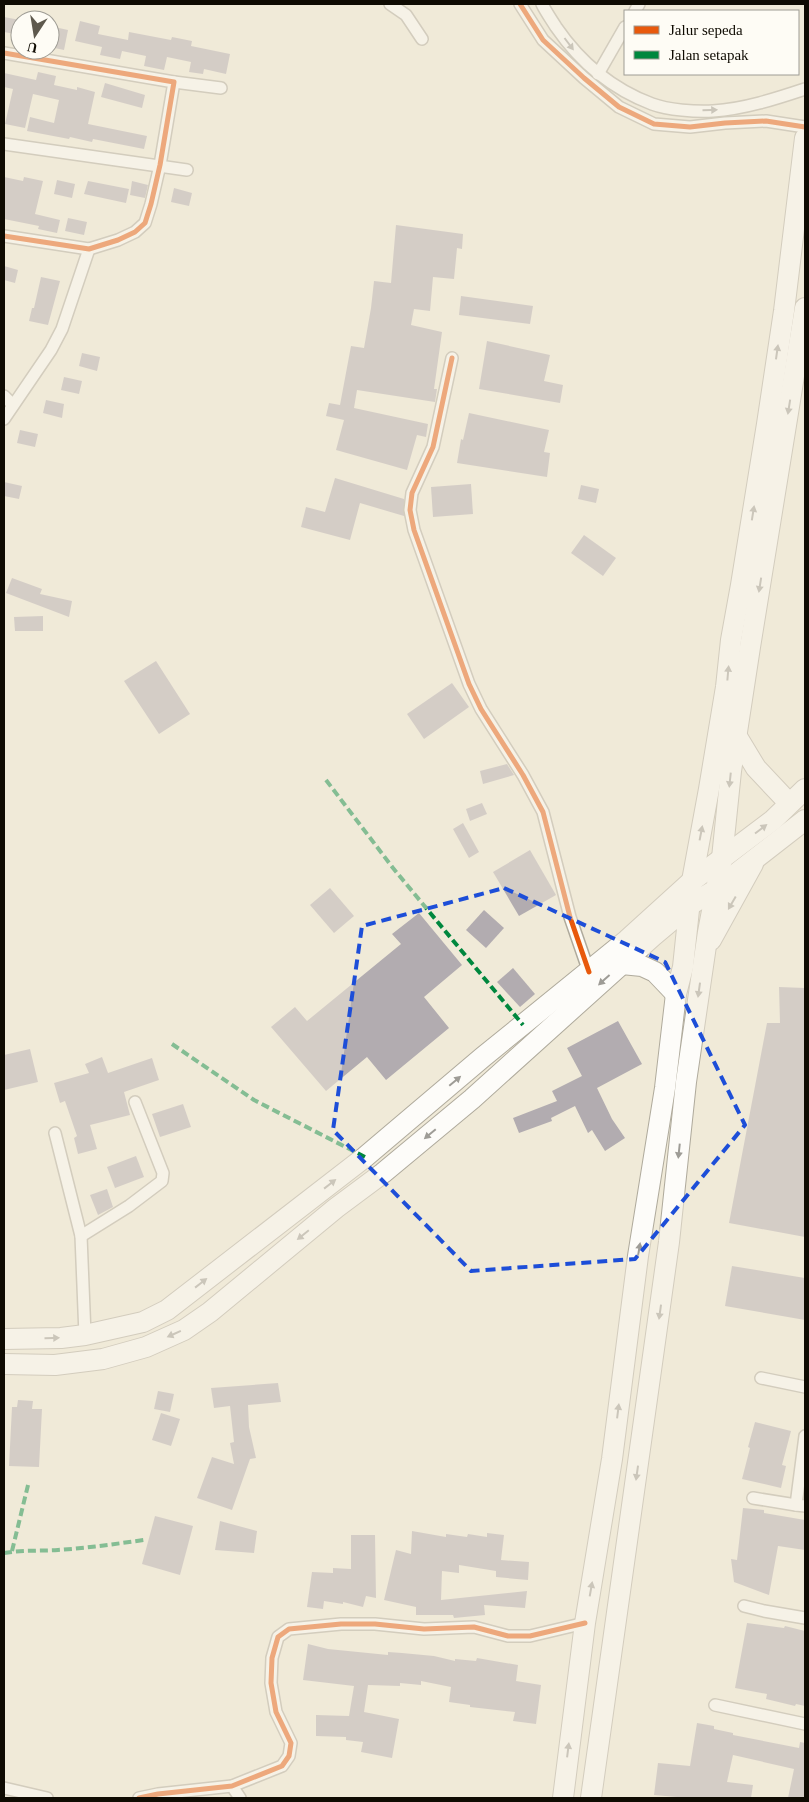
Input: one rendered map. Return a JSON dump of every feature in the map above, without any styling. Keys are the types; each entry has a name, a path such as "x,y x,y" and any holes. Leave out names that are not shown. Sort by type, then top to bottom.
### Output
{"highway":[{"path":"563,1798 585,1623 612,1459 638,1256 665,1088 676,994 683,967 692,881 722,715 731,640 742,585 774,377 805,138"},
{"path":"596,1794 670,1242 686,1082 705,952 722,858 736,735 805,308"},
{"path":"731,640 750,647"},
{"path":"736,735 756,768 789,803"},
{"path":"4,1339 61,1338 85,1335 143,1322 167,1310 365,1157 627,940 692,881 774,820 805,789"},
{"path":"4,1364 55,1365 103,1359 146,1347 184,1330 210,1312 336,1208 384,1173 472,1099 690,905 715,890 805,820"},
{"path":"705,952 755,860"},
{"path":"622,964 642,966 655,972 676,994"}],"street":[{"path":"390,4 406,15 422,39"},
{"path":"520,4 543,40 584,78 619,107 654,124 690,127 766,121 805,127"},
{"path":"542,4 574,51 598,74 653,104 684,110 712,111 767,101 805,89"},
{"path":"598,74 624,29"},
{"path":"4,53 174,82 221,88"},
{"path":"4,236 89,249 118,240 135,232 144,223 151,204 160,165 174,82"},
{"path":"4,144 187,170"},
{"path":"4,419 51,350 62,329 89,249"},
{"path":"452,358 433,447 412,493 410,510 414,530 469,684 543,812 570,916 589,972"},
{"path":"4,396 13,405"},
{"path":"82,1236 129,1206 162,1181 163,1173 135,1102"},
{"path":"55,1132 82,1236 85,1335"},
{"path":"761,1378 805,1386"},
{"path":"753,1498 801,1506 805,1436"},
{"path":"744,1606 805,1618"},
{"path":"139,1798 158,1794 232,1786 282,1766 289,1756 291,1743 276,1712 271,1683 272,1658 278,1637 289,1629 341,1624 375,1624 424,1629 474,1627 508,1636 530,1636 585,1623"},
{"path":"715,1705 805,1724"},
{"path":"232,1786 240,1798"},
{"path":"4,1788 47,1798"}],"highlighted area":[{"path":"504,888 665,962 745,1125 635,1259 471,1271 333,1130 362,926"}],"building":[{"path":"4,17 10,18 10,33 4,32"},
{"path":"80,21 100,26 98,34 128,40 129,32 171,40 172,37 192,41 191,46 230,54 226,74 204,69 203,74 189,72 191,62 167,57 164,70 144,66 146,56 122,51 120,59 100,55 102,47 75,41"},
{"path":"60,28 68,30 64,50 60,49"},
{"path":"38,72 56,76 54,85 77,90 77,87 95,92 88,124 147,136 144,149 93,139 92,142 27,131 30,117 54,123 59,100 33,94 25,128 5,124 13,89 4,87 4,73 36,80"},
{"path":"105,83 145,95 142,108 101,97"},
{"path":"4,177 23,181 24,177 43,181 35,214 60,220 57,233 38,229 39,226 4,219"},
{"path":"57,180 75,184 72,198 54,194"},
{"path":"88,181 129,189 126,203 84,194"},
{"path":"132,181 148,185 145,198 130,195"},
{"path":"174,188 192,193 189,206 171,202"},
{"path":"68,218 87,222 84,235 65,231"},
{"path":"396,225 463,234 462,249 457,248 454,279 433,277 430,311 414,309 411,325 442,332 434,389 437,389 435,402 357,390 354,408 428,424 426,437 417,435 407,470 336,450 344,420 326,416 329,403 340,405 351,346 364,348 374,281 391,283"},
{"path":"4,266 18,270 15,283 4,280"},
{"path":"41,277 60,281 48,325 29,321"},
{"path":"461,296 533,306 530,324 459,315"},
{"path":"487,341 550,355 544,381 563,385 560,403 479,389"},
{"path":"82,353 100,357 97,371 79,366"},
{"path":"64,377 82,381 79,394 61,390"},
{"path":"46,400 64,404 62,418 43,413"},
{"path":"469,413 549,430 544,452 550,453 547,477 457,463 461,439 463,440"},
{"path":"20,430 38,434 35,447 17,443"},
{"path":"335,478 404,499 404,516 360,503 350,540 301,527 306,507 325,512"},
{"path":"4,482 22,486 19,499 4,496"},
{"path":"471,484 473,514 433,517 431,487"},
{"path":"581,485 599,489 596,503 578,499"},
{"path":"584,535 616,558 603,576 571,553"},
{"path":"12,578 42,589 40,594 72,601 69,617 6,593"},
{"path":"43,616 43,631 15,631 14,617"},
{"path":"156,661 190,714 159,734 124,681"},
{"path":"452,683 469,707 424,739 407,714"},
{"path":"507,764 514,775 483,784 480,771"},
{"path":"482,803 487,814 470,821 466,809"},
{"path":"463,823 479,852 469,858 453,829"},
{"path":"530,850 556,895 519,916 493,872"},
{"path":"330,888 354,916 334,933 310,905"},
{"path":"484,910 504,928 486,948 466,930"},
{"path":"419,913 462,965 424,997 449,1028 386,1080 367,1057 326,1091 271,1027 295,1007 307,1021 401,944 392,934"},
{"path":"513,968 535,994 520,1007 497,982"},
{"path":"779,987 805,988 805,1237 729,1223 767,1023 780,1023"},
{"path":"618,1021 642,1064 597,1088 612,1119 625,1138 605,1151 592,1130 588,1133 575,1106 551,1118 552,1121 519,1133 513,1118 557,1101 552,1091 582,1076 567,1048"},
{"path":"30,1049 38,1082 4,1090 4,1055"},
{"path":"102,1057 108,1073 152,1058 159,1080 124,1092 130,1115 90,1125 97,1149 78,1154 74,1138 77,1136 65,1101 60,1103 54,1083 89,1073 85,1064"},
{"path":"183,1104 191,1127 160,1137 152,1114"},
{"path":"136,1156 144,1177 115,1188 107,1167"},
{"path":"107,1189 113,1207 98,1215 90,1195"},
{"path":"732,1266 805,1278 805,1320 725,1306"},
{"path":"278,1383 281,1402 248,1405 249,1427 256,1458 250,1459 232,1510 197,1498 212,1457 234,1464 230,1443 234,1442 230,1406 214,1408 211,1388"},
{"path":"158,1391 174,1394 170,1412 154,1409"},
{"path":"18,1400 33,1401 32,1409 42,1409 39,1467 9,1466 12,1407 17,1407"},
{"path":"161,1413 180,1419 171,1446 152,1440"},
{"path":"755,1422 791,1431 782,1465 786,1466 781,1488 742,1479"},
{"path":"743,1508 764,1510 764,1513 805,1520 805,1550 778,1546 769,1595 734,1582 731,1559 737,1560"},
{"path":"155,1516 193,1526 180,1575 142,1564"},
{"path":"220,1521 257,1531 254,1553 215,1550"},
{"path":"412,1531 446,1537 446,1534 467,1537 468,1534 487,1537 487,1533 504,1535 501,1560 529,1562 528,1580 496,1577 496,1571 459,1565 459,1573 442,1571 441,1600 527,1591 525,1608 484,1605 485,1615 454,1618 453,1615 416,1615 416,1607 384,1600 396,1550 411,1554"},
{"path":"351,1535 375,1535 376,1598 366,1596 363,1607 343,1602 343,1604 324,1601 323,1609 307,1607 312,1572 333,1573 333,1568 351,1569"},
{"path":"747,1623 784,1628 785,1626 805,1631 805,1706 796,1704 795,1706 766,1699 767,1694 735,1688"},
{"path":"308,1644 328,1649 388,1655 388,1652 434,1656 455,1661 455,1659 476,1661 477,1658 518,1665 516,1681 541,1685 536,1724 513,1721 515,1712 470,1707 470,1705 449,1702 451,1687 421,1681 421,1685 400,1683 400,1686 368,1685 364,1712 399,1719 392,1758 361,1752 363,1742 346,1740 346,1737 316,1736 316,1715 349,1716 354,1686 303,1680"},
{"path":"697,1723 714,1726 714,1729 733,1733 733,1735 799,1748 800,1742 805,1743 805,1798 788,1798 794,1769 733,1755 727,1782 753,1785 751,1798 688,1798 654,1795 658,1763 690,1766"}],"marked path":[{"path":"326,780 393,868 523,1025"},
{"path":"172,1044 254,1100 365,1157"},
{"path":"12,1551 29,1481"},
{"path":"4,1553 69,1549 144,1540"}],"cycle path":[{"path":"520,4 543,40 584,78 619,107 654,124 690,127 766,121 805,127"},
{"path":"4,53 174,82 160,165 145,223 135,232 118,240 89,249 4,236"},
{"path":"452,358 433,447 412,493 410,510 414,530 469,684 481,709 523,775 543,812 570,917 589,972"},
{"path":"139,1798 158,1794 232,1786 282,1766 289,1756 291,1743 276,1712 271,1683 272,1658 278,1637 289,1629 341,1624 375,1624 424,1629 474,1627 508,1636 530,1636 585,1623"}]}
